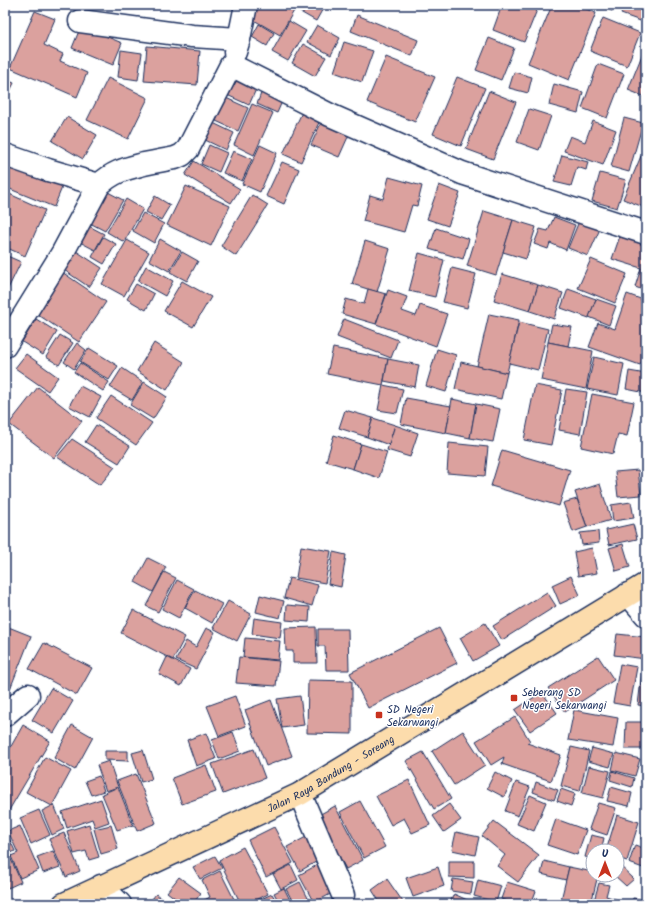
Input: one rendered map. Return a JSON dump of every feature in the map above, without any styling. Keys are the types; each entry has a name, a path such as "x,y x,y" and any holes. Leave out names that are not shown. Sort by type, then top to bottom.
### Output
{"main road":[{"name":"Jalan Raya Bandung - Soreang","path":"64,904 300,794 637,589"}],"street":[{"path":"5,346 63,252 99,185 106,178 127,168 175,158 182,155 188,149 231,65 239,39 246,5"},
{"path":"80,21 192,36 239,39"},
{"path":"231,65 330,115 462,173 646,233"},
{"path":"5,155 48,170 99,185"},
{"path":"637,589 646,615"},
{"path":"5,715 28,695"},
{"path":"300,794 343,895"},
{"path":"101,886 120,904"}],"building":[{"path":"259,5 325,5 316,21 295,9 280,35 252,19"},
{"path":"502,5 539,5 524,42 493,30"},
{"path":"552,5 577,5 596,13 569,80 528,63"},
{"path":"599,5 615,5 612,11"},
{"path":"625,5 646,5 646,23 621,14"},
{"path":"35,11 55,19 44,45 63,54 60,61 87,73 77,97 10,68"},
{"path":"357,15 418,40 412,56 351,31"},
{"path":"603,18 640,33 627,66 590,51"},
{"path":"289,21 306,31 288,61 272,52"},
{"path":"259,24 274,33 267,46 252,37"},
{"path":"317,25 340,38 331,55 307,42"},
{"path":"81,26 122,43 113,65 72,48"},
{"path":"489,38 514,48 501,80 476,70"},
{"path":"344,42 373,51 362,82 334,72"},
{"path":"303,44 326,57 315,76 292,63"},
{"path":"646,45 646,88 643,96 628,90"},
{"path":"147,46 200,51 197,85 144,81"},
{"path":"121,50 142,53 138,80 118,77"},
{"path":"386,57 435,77 415,122 367,102"},
{"path":"598,64 624,74 607,118 582,108"},
{"path":"514,72 532,77 528,93 509,88"},
{"path":"235,77 257,87 249,105 227,95"},
{"path":"457,77 485,88 461,146 433,134"},
{"path":"108,78 148,98 128,139 87,120"},
{"path":"5,79 14,83 5,101"},
{"path":"554,84 583,92 578,113 549,105"},
{"path":"263,88 284,97 277,113 257,104"},
{"path":"489,91 516,102 493,159 466,149"},
{"path":"226,98 248,108 238,131 216,121"},
{"path":"252,104 273,113 254,155 234,145"},
{"path":"529,109 551,116 539,150 517,142"},
{"path":"303,110 321,118 301,162 283,154"},
{"path":"324,116 352,128 339,157 311,145"},
{"path":"67,117 97,135 83,159 52,141"},
{"path":"624,118 643,123 629,172 611,167"},
{"path":"593,121 616,130 603,165 564,151 570,136 585,142"},
{"path":"211,122 234,133 226,150 203,139"},
{"path":"209,145 227,153 219,172 201,164"},
{"path":"260,145 277,153 260,192 242,184"},
{"path":"233,151 252,159 242,181 223,173"},
{"path":"562,155 588,162 586,170 577,167 571,186 554,182"},
{"path":"641,156 646,158 646,208 623,199"},
{"path":"194,161 240,189 231,203 185,175"},
{"path":"5,162 63,185 54,207 5,187"},
{"path":"282,162 299,169 284,204 266,196"},
{"path":"600,173 626,180 617,208 592,201"},
{"path":"389,177 422,186 417,206 412,205 404,232 363,221 370,195 383,199"},
{"path":"439,185 460,193 448,226 427,219"},
{"path":"186,186 230,206 211,246 167,225"},
{"path":"106,191 123,200 105,231 88,222"},
{"path":"5,192 45,210 25,256 5,247"},
{"path":"252,195 268,205 236,256 221,246"},
{"path":"155,196 170,205 161,220 146,212"},
{"path":"126,199 143,209 124,242 107,232"},
{"path":"484,211 513,220 496,275 467,266"},
{"path":"143,213 164,224 154,243 133,231"},
{"path":"582,214 603,222 588,256 568,248"},
{"path":"554,217 575,225 566,250 550,243 548,249 534,244 540,229 548,231"},
{"path":"513,220 536,227 526,259 503,252"},
{"path":"87,225 104,234 95,250 78,241"},
{"path":"436,228 469,239 463,259 429,249"},
{"path":"621,233 646,241 646,291 635,287 641,268 612,259"},
{"path":"103,237 116,244 104,264 92,257"},
{"path":"160,239 181,251 169,271 149,260"},
{"path":"127,240 149,252 124,296 102,284"},
{"path":"365,241 390,249 377,292 352,284"},
{"path":"73,249 102,268 89,287 61,268"},
{"path":"182,252 198,261 187,281 170,272"},
{"path":"419,253 444,260 435,297 409,291"},
{"path":"5,255 21,262 5,295"},
{"path":"591,259 627,274 615,303 578,288"},
{"path":"146,266 173,281 165,296 138,281"},
{"path":"452,268 476,274 467,308 443,302"},
{"path":"62,272 106,302 79,342 34,312"},
{"path":"502,274 538,285 530,311 494,300"},
{"path":"182,281 211,297 193,327 164,311"},
{"path":"136,284 154,294 146,310 127,299"},
{"path":"538,285 563,293 554,319 530,311"},
{"path":"368,289 386,294 376,324 342,314 346,299 364,304"},
{"path":"568,289 596,299 589,318 561,308"},
{"path":"388,290 407,297 402,311 416,316 420,305 447,314 436,346 376,324"},
{"path":"627,294 646,301 646,350 640,365 589,347 598,323 615,329"},
{"path":"596,299 616,306 609,325 589,317"},
{"path":"489,314 519,320 507,373 477,366"},
{"path":"36,319 57,332 43,355 22,342"},
{"path":"344,319 398,340 391,358 337,337"},
{"path":"519,322 548,329 538,370 509,363"},
{"path":"552,324 572,327 568,346 548,342"},
{"path":"60,335 73,343 59,365 46,357"},
{"path":"548,342 593,351 586,389 541,380"},
{"path":"77,343 86,350 74,369 64,362"},
{"path":"154,343 184,362 167,390 137,371"},
{"path":"89,348 118,366 109,380 80,362"},
{"path":"333,348 388,359 383,385 327,374"},
{"path":"437,349 456,355 446,392 426,386"},
{"path":"26,354 58,377 48,391 15,368"},
{"path":"594,357 624,364 618,395 587,389"},
{"path":"388,359 419,365 415,387 384,381"},
{"path":"461,362 507,373 501,399 455,389"},
{"path":"80,363 109,382 103,391 74,372"},
{"path":"122,368 143,382 132,400 110,387"},
{"path":"629,371 646,374 646,393 626,389"},
{"path":"144,382 167,397 153,419 130,405"},
{"path":"383,385 403,389 397,413 378,410"},
{"path":"535,385 562,390 551,445 524,440"},
{"path":"80,386 101,397 90,417 69,406"},
{"path":"38,387 82,421 54,458 9,424"},
{"path":"566,389 587,392 580,434 559,430"},
{"path":"592,394 634,402 627,436 618,434 613,454 581,447"},
{"path":"111,396 152,423 136,445 96,418"},
{"path":"406,398 451,406 446,433 401,424"},
{"path":"452,399 476,404 470,438 446,433"},
{"path":"476,404 500,409 493,442 470,438"},
{"path":"345,410 373,418 367,437 339,428"},
{"path":"373,418 395,425 389,445 367,437"},
{"path":"96,425 130,446 119,463 85,442"},
{"path":"395,425 418,433 410,457 387,450"},
{"path":"334,435 361,444 353,469 326,461"},
{"path":"72,439 115,467 100,485 57,457"},
{"path":"449,443 488,447 485,476 447,473"},
{"path":"361,444 387,452 379,478 353,469"},
{"path":"502,450 570,470 559,506 491,486"},
{"path":"638,470 641,495 618,497 615,472"},
{"path":"600,484 611,520 587,527 575,492"},
{"path":"577,499 587,527 573,532 563,503"},
{"path":"631,502 634,518 613,521 611,505"},
{"path":"633,524 637,539 609,545 606,530"},
{"path":"598,531 599,543 582,545 580,533"},
{"path":"623,544 630,567 616,571 609,548"},
{"path":"301,546 331,551 325,583 296,578"},
{"path":"592,548 597,573 578,576 574,552"},
{"path":"333,552 346,555 341,587 328,584"},
{"path":"148,558 166,567 153,592 135,582"},
{"path":"164,572 176,578 158,612 146,606"},
{"path":"571,576 580,595 560,604 552,585"},
{"path":"289,578 318,585 312,606 284,598"},
{"path":"177,580 194,589 179,618 162,609"},
{"path":"195,590 222,604 212,623 185,608"},
{"path":"547,592 556,606 502,640 493,626"},
{"path":"260,595 284,601 280,618 256,612"},
{"path":"228,601 251,614 237,641 213,628"},
{"path":"287,605 310,607 309,622 286,620"},
{"path":"133,610 185,637 173,660 121,633"},
{"path":"254,618 282,622 280,638 252,634"},
{"path":"485,623 499,646 473,661 460,638"},
{"path":"6,626 31,636 10,689 5,687"},
{"path":"316,627 317,663 293,663 293,651 286,651 285,628"},
{"path":"206,628 215,632 196,669 176,660 186,641 196,647"},
{"path":"439,628 457,663 368,708 350,673"},
{"path":"318,629 348,629 349,670 326,670 325,646 318,646"},
{"path":"617,634 646,637 646,659 614,655"},
{"path":"245,638 280,641 278,660 243,657"},
{"path":"44,643 92,668 77,695 29,669"},
{"path":"598,656 614,680 565,712 548,688"},
{"path":"167,657 190,669 181,686 159,674"},
{"path":"239,657 279,661 276,686 236,683"},
{"path":"643,663 646,663 646,706 638,705"},
{"path":"620,664 637,667 630,706 613,703"},
{"path":"308,680 352,681 352,734 307,733"},
{"path":"51,688 73,701 54,733 32,720"},
{"path":"542,692 557,713 530,731 515,710"},
{"path":"235,696 246,726 219,736 207,706"},
{"path":"300,696 304,725 282,728 277,699"},
{"path":"271,700 292,756 266,766 245,710"},
{"path":"574,710 618,718 613,747 568,740"},
{"path":"515,717 530,741 527,743 561,755 551,781 502,764 504,757 491,765 476,741"},
{"path":"626,722 646,722 646,749 625,749"},
{"path":"23,725 50,741 5,817 5,757"},
{"path":"72,725 93,737 75,770 54,758"},
{"path":"463,731 485,765 454,785 432,751"},
{"path":"233,732 240,751 219,759 212,740"},
{"path":"206,733 216,759 196,766 187,740"},
{"path":"571,747 589,751 580,791 561,786"},
{"path":"592,748 614,754 610,767 588,761"},
{"path":"254,749 265,778 223,794 212,764"},
{"path":"143,750 152,779 141,782 132,753"},
{"path":"105,751 128,751 128,761 105,760"},
{"path":"423,752 451,799 434,809 406,761"},
{"path":"616,753 640,759 635,776 612,770"},
{"path":"45,757 71,771 52,806 26,792"},
{"path":"109,761 118,787 106,791 97,765"},
{"path":"206,765 216,792 182,804 172,778"},
{"path":"589,766 610,771 603,798 582,793"},
{"path":"612,771 634,778 632,787 610,780"},
{"path":"495,772 512,781 504,797 487,788"},
{"path":"136,774 156,823 137,831 117,781"},
{"path":"99,776 104,791 91,795 85,781"},
{"path":"409,780 430,825 412,833 404,818 391,825 376,796"},
{"path":"516,782 530,787 518,816 505,811"},
{"path":"536,782 558,790 554,800 533,792"},
{"path":"118,787 133,825 117,830 102,794"},
{"path":"611,787 632,793 629,806 607,801"},
{"path":"561,789 575,794 571,806 557,801"},
{"path":"530,795 546,802 534,831 517,824"},
{"path":"101,799 109,822 95,827 92,819 67,828 62,812"},
{"path":"360,801 385,847 364,858 340,812"},
{"path":"598,803 616,808 607,835 589,829"},
{"path":"449,804 461,820 444,832 433,816"},
{"path":"54,805 64,829 52,835 42,811"},
{"path":"335,806 363,860 346,869 317,816"},
{"path":"39,810 50,835 31,844 20,818"},
{"path":"617,815 639,822 627,861 625,860 625,843 608,843"},
{"path":"556,819 586,830 577,855 547,845"},
{"path":"494,821 539,855 518,882 497,866 505,855 482,836"},
{"path":"646,823 646,840 641,839"},
{"path":"89,824 99,857 89,860 86,851 74,854 67,831"},
{"path":"111,825 118,849 101,854 94,829"},
{"path":"20,826 39,870 20,878 11,856 18,853 8,831"},
{"path":"274,827 293,863 266,877 248,840"},
{"path":"5,832 15,851 5,856"},
{"path":"456,832 479,837 475,855 452,850"},
{"path":"64,833 80,871 66,877 49,839"},
{"path":"591,835 604,838 603,843 589,843"},
{"path":"308,836 321,859 300,871 287,847"},
{"path":"635,845 646,849 646,869 629,863"},
{"path":"243,847 268,894 248,904 241,904 219,860"},
{"path":"53,851 60,867 43,873 37,857"},
{"path":"215,856 222,868 200,879 193,867"},
{"path":"10,857 21,882 8,888 5,882 5,860"},
{"path":"449,861 474,861 474,878 449,877"},
{"path":"544,861 569,867 566,880 541,874"},
{"path":"319,864 334,892 314,903 299,875"},
{"path":"291,865 298,880 281,889 273,874"},
{"path":"438,867 444,886 413,897 406,878"},
{"path":"569,867 585,870 585,883 596,883 591,904 560,904"},
{"path":"220,871 236,903 197,904 210,897 202,880"},
{"path":"625,871 634,879 626,886 623,883 625,883"},
{"path":"179,877 201,893 193,904 183,904 167,892"},
{"path":"387,879 403,902 401,904 381,904 372,890"},
{"path":"453,879 473,882 471,894 451,891"},
{"path":"478,880 501,886 496,902 474,896"},
{"path":"300,882 310,902 305,904 294,904 286,889"},
{"path":"507,882 536,891 531,904 515,904 501,899"},
{"path":"599,883 609,885 606,896 625,902 625,904 593,904"},
{"path":"284,888 292,904 280,904 274,893"},
{"path":"156,894 169,904 148,904"},
{"path":"272,894 278,904 262,904 259,900"},
{"path":"454,894 476,904 449,904"},
{"path":"633,898 646,900 646,904 632,904"}],"place":[{"name":"Seberang SD Negeri Sekarwangi","path":"514,698"},
{"name":"SD Negeri Sekarwangi","path":"379,715"}]}
